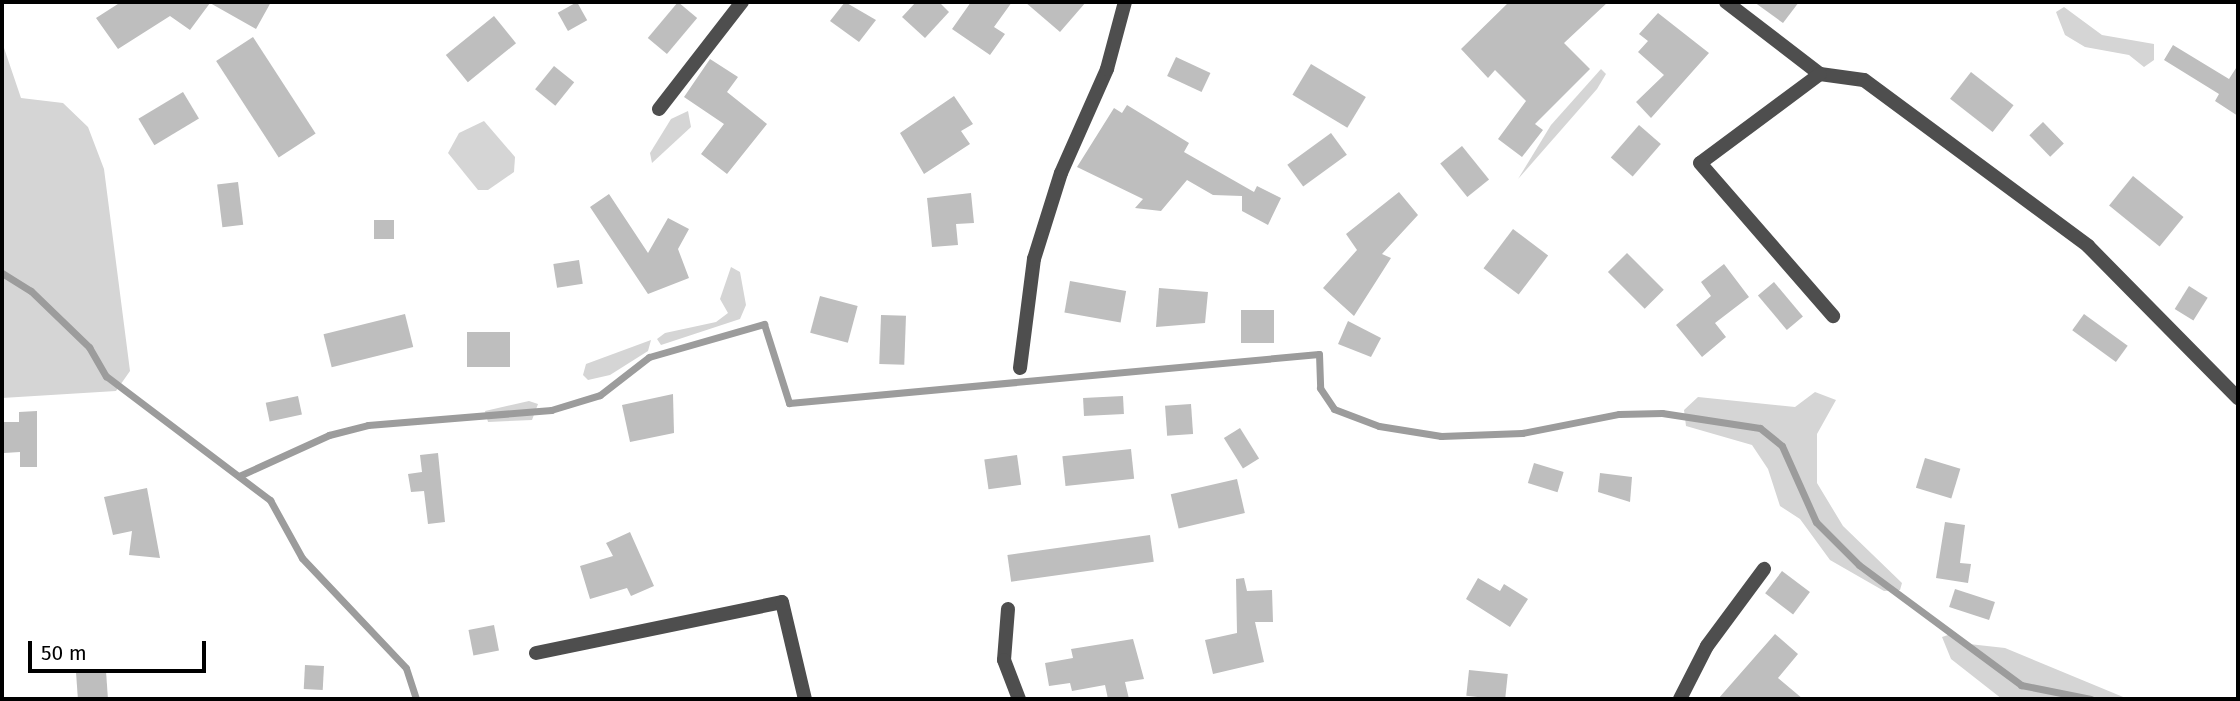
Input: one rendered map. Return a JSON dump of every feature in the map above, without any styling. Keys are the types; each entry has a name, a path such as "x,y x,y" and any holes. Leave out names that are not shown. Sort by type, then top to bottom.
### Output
{"street":[{"path":"659,109 742,2"},
{"path":"1020,368 1034,259 1061,173 1107,69 1125,2"},
{"path":"1726,2 1820,74 1864,80 2088,246 2238,398"},
{"path":"1820,74 1700,163 1833,316"},
{"path":"1680,699 1707,646 1764,569"},
{"path":"536,653 782,602 805,699"},
{"path":"1009,609 1004,660 1019,699"}],"shaded area":[{"path":"2064,7 2102,35 2154,44 2154,60 2144,67 2129,55 2085,47 2065,35 2056,12"},
{"path":"2,42 21,98 63,103 88,127 104,169 130,371 116,391 2,398"},
{"path":"1601,69 1606,74 1597,89 1518,179 1551,125"},
{"path":"688,111 691,127 652,163 650,153 671,119"},
{"path":"484,121 515,157 514,172 488,190 478,190 448,153 459,133"},
{"path":"731,267 740,272 746,305 740,319 661,345 657,339 665,333 716,322 728,313 720,299"},
{"path":"651,340 648,351 610,375 588,380 583,375 586,364"},
{"path":"1815,392 1836,400 1817,434 1817,483 1843,526 1902,583 1900,590 1884,591 1830,560 1800,519 1780,506 1768,469 1752,445 1686,426 1684,410 1698,397 1795,407"},
{"path":"529,401 538,404 532,420 488,422 485,411"},
{"path":"1954,633 1969,644 2005,648 2128,699 2002,699 1951,659 1942,637"}],"building":[{"path":"121,2 271,2 256,29 210,3 190,30 170,16 118,49 96,18"},
{"path":"577,2 587,20 568,31 558,13"},
{"path":"678,2 697,18 667,54 648,38"},
{"path":"845,2 876,20 859,42 830,21"},
{"path":"916,2 939,2 949,12 925,38 902,17"},
{"path":"971,2 1012,2 994,27 1005,34 990,55 952,29"},
{"path":"1025,2 1086,2 1060,32"},
{"path":"1509,2 1608,2 1564,43 1590,69 1535,124 1543,130 1522,157 1498,139 1526,101 1495,70 1488,78 1461,49"},
{"path":"1754,2 1799,2 1783,23"},
{"path":"1658,13 1709,53 1651,118 1636,102 1664,75 1638,52 1648,41 1639,34"},
{"path":"494,16 516,43 468,82 446,55"},
{"path":"253,37 316,133 279,157 216,61"},
{"path":"2173,45 2229,79 2238,65 2238,116 2215,101 2219,94 2164,60"},
{"path":"1176,57 1210,73 1202,92 1167,76"},
{"path":"710,59 738,77 727,92 767,124 727,174 701,154 724,124 684,97"},
{"path":"1311,64 1366,97 1347,128 1292,95"},
{"path":"554,66 574,82 555,106 535,89"},
{"path":"1971,72 2014,105 1993,132 1950,99"},
{"path":"183,92 199,119 154,145 138,119"},
{"path":"954,96 973,124 961,131 970,144 924,174 900,133"},
{"path":"1127,105 1189,143 1184,152 1254,192 1257,186 1281,198 1268,225 1242,211 1242,196 1213,195 1187,180 1161,211 1135,208 1143,199 1077,167 1114,108 1122,113"},
{"path":"2043,122 2064,144 2050,157 2029,135"},
{"path":"1639,125 1661,144 1633,176 1611,157"},
{"path":"1331,133 1347,155 1303,187 1287,165"},
{"path":"1462,146 1489,179 1467,197 1440,164"},
{"path":"2133,176 2184,217 2160,246 2109,206"},
{"path":"238,182 243,225 222,227 217,185"},
{"path":"1399,192 1418,215 1382,254 1391,258 1354,316 1323,288 1357,250 1346,234"},
{"path":"971,193 974,223 956,224 958,245 932,247 927,198"},
{"path":"609,194 648,253 668,218 689,229 678,249 689,278 648,294 590,207"},
{"path":"374,220 394,220 394,239 374,239"},
{"path":"1513,229 1548,255 1519,295 1484,268"},
{"path":"1627,253 1664,290 1645,309 1608,272"},
{"path":"579,260 583,284 557,288 553,264"},
{"path":"1724,264 1749,297 1715,323 1726,337 1702,357 1676,325 1711,296 1701,282"},
{"path":"1070,281 1126,291 1121,322 1064,313"},
{"path":"1774,282 1803,316 1787,330 1758,295"},
{"path":"2189,286 2208,298 2193,321 2175,309"},
{"path":"1159,288 1208,292 1205,323 1156,327"},
{"path":"820,296 858,306 848,343 810,333"},
{"path":"1241,310 1274,310 1274,343 1241,343"},
{"path":"405,314 413,347 332,367 323,334"},
{"path":"2084,314 2128,346 2116,362 2072,330"},
{"path":"881,315 906,316 904,365 879,364"},
{"path":"1348,321 1381,338 1371,357 1338,344"},
{"path":"467,332 510,332 510,367 467,367"},
{"path":"673,394 674,433 630,442 622,405"},
{"path":"298,396 302,415 270,421 266,403"},
{"path":"1123,396 1124,414 1084,416 1083,398"},
{"path":"1191,404 1193,434 1167,436 1165,406"},
{"path":"37,411 37,467 20,467 20,452 4,453 3,422 19,422 19,412"},
{"path":"1240,428 1259,459 1243,469 1224,438"},
{"path":"1131,449 1134,479 1066,486 1062,456"},
{"path":"438,453 445,522 428,524 424,491 411,492 408,474 422,472 420,455"},
{"path":"1017,455 1021,485 988,489 984,460"},
{"path":"1925,458 1960,469 1951,498 1916,488"},
{"path":"1534,463 1564,472 1558,492 1528,483"},
{"path":"1600,473 1632,477 1630,502 1598,492"},
{"path":"1237,479 1245,513 1179,528 1171,494"},
{"path":"147,488 160,558 129,555 132,531 113,535 104,497"},
{"path":"1945,522 1965,525 1960,563 1971,564 1968,583 1936,578"},
{"path":"630,532 654,586 631,596 627,588 590,599 580,566 613,556 606,543"},
{"path":"1150,535 1154,562 1011,582 1007,555"},
{"path":"1782,571 1810,592 1793,614 1765,593"},
{"path":"1244,578 1247,591 1272,590 1273,622 1255,622 1264,662 1213,674 1205,640 1237,633 1236,579"},
{"path":"1478,578 1500,591 1504,584 1528,599 1510,627 1466,599"},
{"path":"1955,589 1995,602 1989,620 1949,607"},
{"path":"494,625 499,651 473,655 468,630"},
{"path":"1775,634 1798,654 1778,678 1803,699 1718,699"},
{"path":"1133,639 1144,679 1125,682 1129,699 1108,699 1105,685 1072,691 1070,683 1049,686 1045,663 1073,658 1071,649"},
{"path":"305,665 324,666 323,690 304,689"},
{"path":"1469,670 1508,674 1505,699 1466,696"},
{"path":"106,671 108,699 78,699 76,673"}],"waterway":[{"path":"2,273 31,291 89,347 106,376 270,500 302,558 406,668 416,699"},
{"path":"239,476 329,435 368,425 551,410 600,395 649,357 764,324 789,403 1319,354 1320,388 1334,409 1379,426 1441,436 1522,433 1619,414 1662,413 1760,428 1782,446 1816,522 1859,565 2021,685 2091,699"}]}
